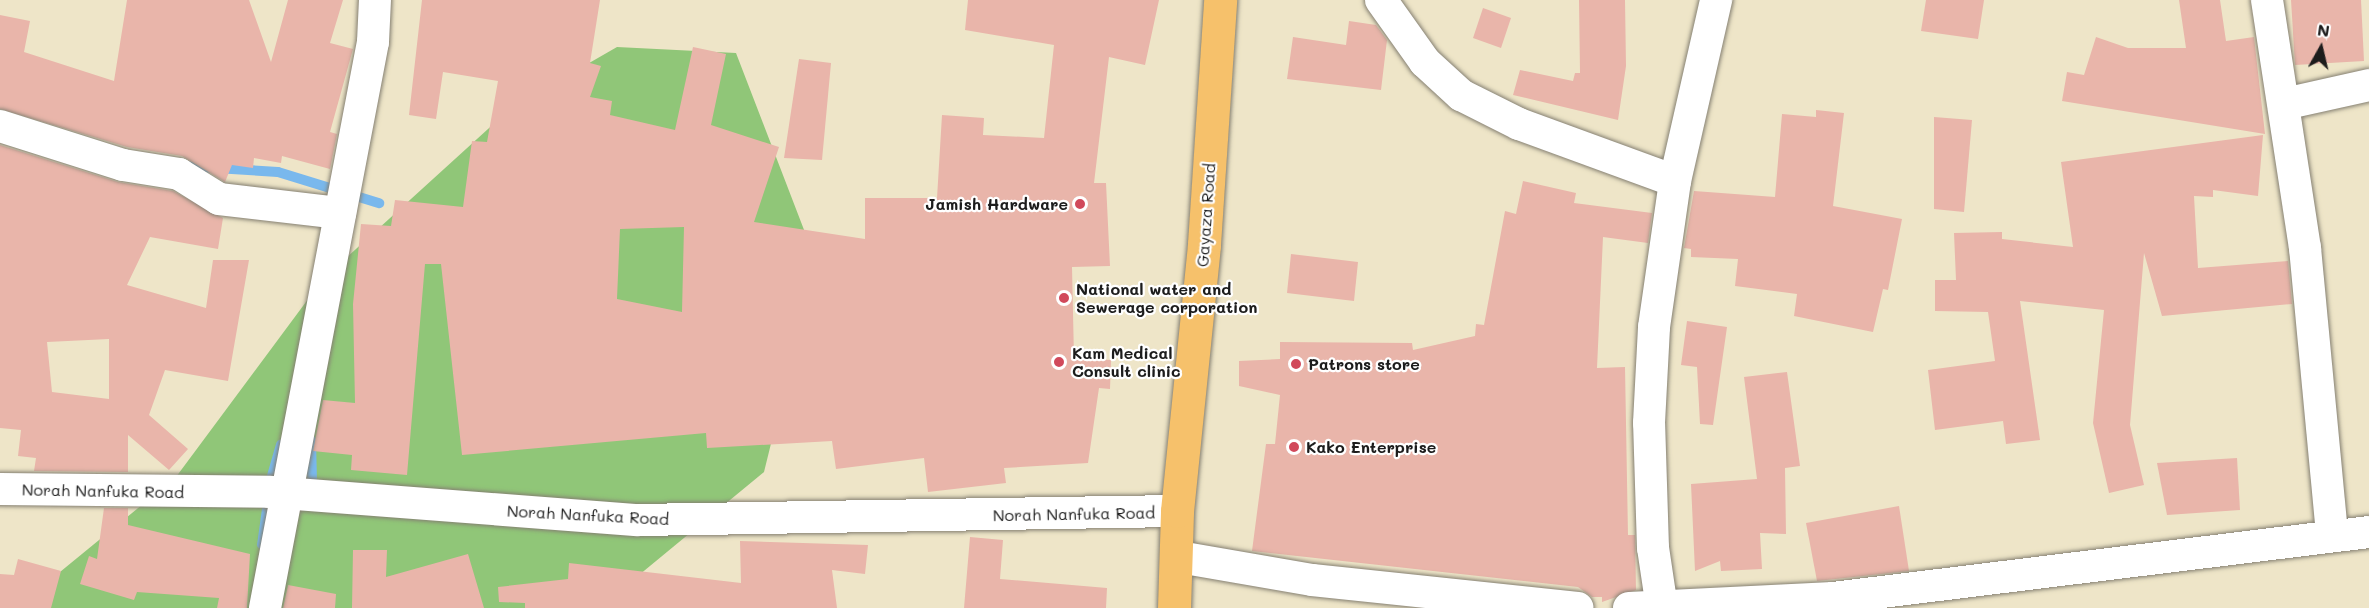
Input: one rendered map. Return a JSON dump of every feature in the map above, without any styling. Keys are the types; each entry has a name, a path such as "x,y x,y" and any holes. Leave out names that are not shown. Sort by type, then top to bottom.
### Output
{"main road":[{"name":"Gayaza Road","path":"1174,608 1179,557 1177,511 1204,244 1220,0"}],"street":[{"path":"265,608 285,493 373,42 375,0"},
{"path":"1381,0 1425,62 1461,95 1519,124 1675,181"},
{"path":"1662,607 1653,548 1649,423 1654,327 1675,181 1716,0"},
{"path":"2267,0 2305,248 2332,536"},
{"path":"2284,104 2369,85"},
{"path":"0,126 123,165 179,174 219,199 340,213"},
{"name":"Norah Nanfuka Road","path":"0,489 285,493 638,520 1177,511"},
{"path":"1629,608 1833,598 2369,532"},
{"path":"1179,557 1312,580 1578,608"}],"green space":[{"path":"617,47 736,53 816,261 764,472 599,608 16,608 176,477 323,279 511,108"}],"building":[{"path":"127,0 249,0 271,62 288,0 343,0 330,43 353,49 330,132 337,134 330,169 282,156 281,163 254,158 253,168 232,165 225,182 182,156 127,147 0,109 0,15 30,21 24,52 114,81"},
{"path":"422,0 600,0 590,63 601,66 590,97 612,101 610,115 675,130 693,47 726,54 711,125 779,147 754,222 865,239 865,198 937,198 942,115 984,118 983,135 1044,138 1054,45 965,30 968,0 1159,0 1145,65 1109,57 1094,183 1106,183 1110,266 1072,267 1074,358 1111,360 1110,389 1099,388 1088,463 1004,468 1006,483 928,492 924,458 836,469 832,441 707,448 706,433 462,455 441,264 425,264 407,475 351,470 352,455 313,451 323,400 355,403 353,304 361,224 391,226 395,200 463,207 472,141 487,142 498,81 443,72 436,119 409,115","holes":["684,227 682,312 617,299 620,229"]},
{"path":"1579,0 1625,0 1626,66 1618,120 1513,95 1520,70 1573,81 1575,73 1580,73"},
{"path":"1926,0 1984,0 1978,39 1921,31"},
{"path":"2179,0 2220,0 2226,41 2254,37 2265,134 2062,101 2067,72 2084,75 2096,37 2128,48 2186,48"},
{"path":"2291,0 2361,0 2364,61 2295,65"},
{"path":"1483,8 1511,18 1501,48 1473,38"},
{"path":"1349,21 1376,25 1387,40 1381,90 1287,79 1293,37 1346,45"},
{"path":"799,59 831,63 822,160 784,158"},
{"path":"1816,110 1844,113 1833,206 1902,219 1888,290 1883,289 1873,332 1794,316 1797,294 1735,286 1738,259 1691,257 1691,249 1684,248 1694,191 1775,197 1782,114 1816,117"},
{"path":"1934,117 1972,120 1964,212 1934,209"},
{"path":"2263,135 2258,196 2213,190 2213,197 2194,196 2198,268 2288,261 2292,304 2162,316 2144,253 2130,425 2144,485 2109,493 2093,423 2104,310 2020,301 2040,440 2006,444 2003,421 1935,430 1928,370 1995,361 1988,312 1935,311 1935,280 1956,280 1954,233 2002,232 2002,239 2073,247 2061,162"},
{"path":"0,145 118,182 173,191 223,218 218,249 150,237 127,285 206,308 213,260 249,260 228,381 165,370 149,415 188,449 169,470 128,435 128,472 34,471 36,458 18,456 21,430 0,428","holes":["109,339 109,399 52,392 47,342"]},
{"path":"1523,181 1576,193 1574,203 1652,213 1648,243 1603,237 1597,368 1625,367 1628,535 1635,535 1636,590 1602,602 1602,597 1592,597 1578,587 1252,551 1266,444 1275,444 1280,395 1239,386 1239,361 1280,359 1280,342 1412,343 1413,350 1475,336 1476,324 1484,325 1505,211 1516,214"},
{"path":"1291,254 1358,262 1354,301 1287,293"},
{"path":"1687,321 1727,327 1713,425 1700,424 1697,367 1681,365"},
{"path":"1787,372 1800,466 1785,468 1786,534 1760,533 1762,569 1721,571 1720,561 1695,571 1691,484 1757,479 1744,377"},
{"path":"2237,458 2240,510 2167,515 2157,463"},
{"path":"1899,506 1909,571 1817,581 1806,523"},
{"path":"104,508 128,508 128,525 250,554 247,608 217,608 219,598 137,592 134,600 80,584 89,556 97,559"},
{"path":"970,537 1003,540 1000,579 1107,588 1106,608 964,608"},
{"path":"740,541 868,545 865,574 832,570 837,608 525,608 525,603 499,602 498,587 568,579 569,563 741,583"},
{"path":"353,550 387,550 386,577 468,554 484,608 352,608"},
{"path":"18,559 61,571 51,608 0,608 0,574 14,575"},
{"path":"288,585 336,594 335,608 283,608"}],"waterway":[{"path":"183,166 278,172 379,203"},
{"path":"311,440 312,482"},
{"path":"263,483 270,483 281,445"},
{"path":"261,501 268,502 262,545"}],"place":[{"name":"Jamish Hardware","path":"1080,204"},
{"name":"National water and Sewerage corporation","path":"1064,298"},
{"name":"Kam Medical Consult clinic","path":"1059,362"},
{"name":"Patrons store","path":"1296,364"},
{"name":"Kako Enterprise","path":"1294,447"}]}
